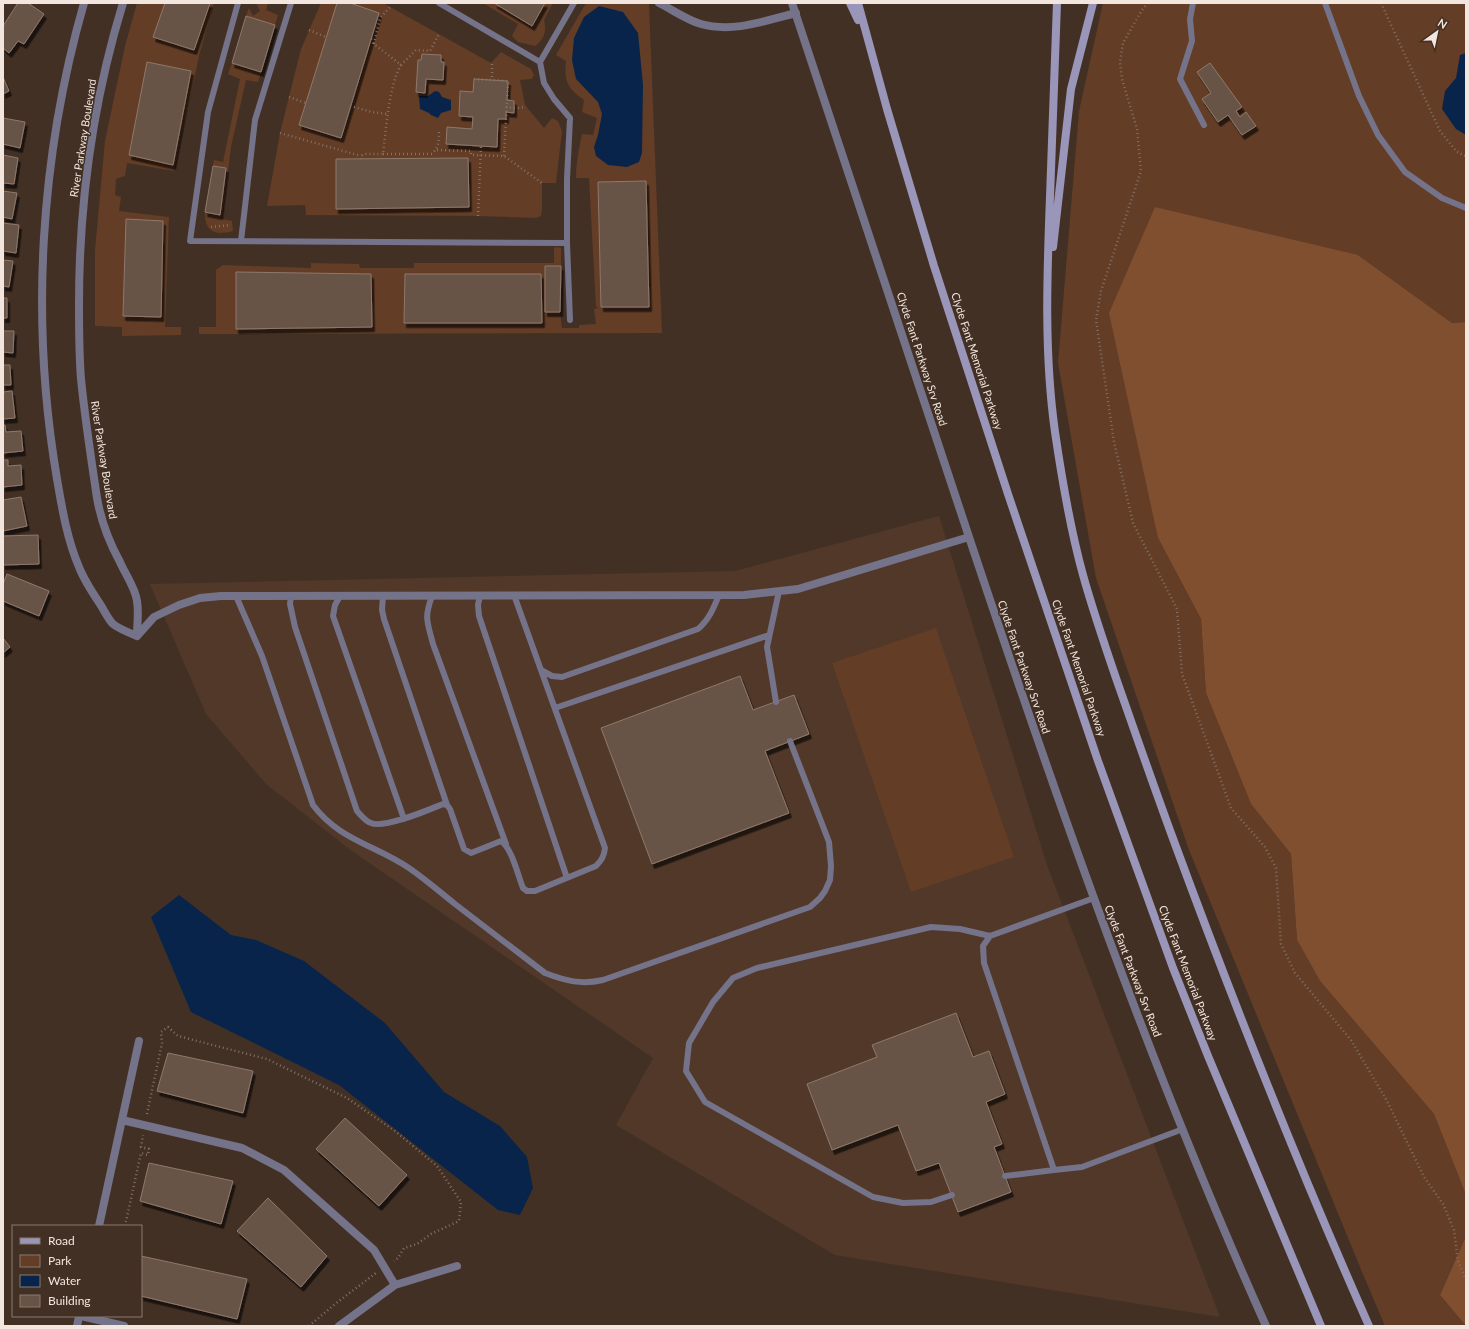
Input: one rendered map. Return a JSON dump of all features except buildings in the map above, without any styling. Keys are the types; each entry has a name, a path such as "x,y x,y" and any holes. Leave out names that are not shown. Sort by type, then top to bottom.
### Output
{"main road":[{"path":"850,3 868,42"},
{"name":"Clyde Fant Memorial Parkway","path":"858,3 936,274 1098,761 1208,1056 1321,1326"},
{"path":"1057,3 1047,300 1048,349 1054,430 1066,502 1082,574 1146,765 1196,902 1265,1081 1315,1204 1368,1324"},
{"path":"1047,300 1071,89 1093,3"}],"street":[{"path":"84,3 68,64 50,172 45,221 42,278 44,377 52,450 63,511 78,566 88,586 114,624 137,636 154,617 180,605 200,598 236,596 744,595 798,589 969,537"},
{"name":"River Parkway Boulevard","path":"123,3 102,79 91,144 81,233 79,323 81,377 98,502 104,527 132,586 137,600 137,636"},
{"path":"660,3 700,24 722,28 743,27 796,13"},
{"name":"Clyde Fant Parkway Srv Road","path":"792,3 1021,692 1094,898 1158,1070 1266,1326"},
{"path":"99,1225 139,1041"},
{"path":"122,1120 242,1148 284,1170 374,1250 396,1285"},
{"path":"339,1326 396,1285 457,1266"},
{"path":"84,1317 124,1326"}],"lane":[{"path":"238,3 208,112 190,241 567,243"},
{"path":"241,241 255,120 291,3"},
{"path":"439,3 540,62"},
{"path":"570,320 567,243 567,179 570,118 554,99 544,83 540,62 574,3"},
{"path":"1193,3 1190,20 1192,41 1180,79 1204,125"},
{"path":"1325,3 1359,96 1378,135 1405,172 1442,198 1466,208"},
{"path":"776,702 767,647 779,591"},
{"path":"432,596 427,611 427,621 433,644 523,888 527,891 535,891 596,866 601,862 604,856 605,848 514,595"},
{"path":"541,670 552,676 562,677 698,629 703,625 712,611 719,595"},
{"path":"236,596 262,656 313,805 330,824 352,839 379,851 408,868 545,972 564,981 589,983 604,980 810,906 820,898 830,880 830,842 790,741"},
{"path":"291,596 290,604 295,627 357,811 364,819 372,824 381,824 404,819 443,804 447,805"},
{"path":"340,596 335,605 333,616 404,819"},
{"path":"383,596 382,610 384,619 447,805 450,808 464,849 471,853 501,841 506,844"},
{"path":"480,596 478,605 479,616 567,878"},
{"path":"555,708 769,635"},
{"path":"952,1195 931,1202 903,1203 873,1197 704,1102 686,1071 689,1043 713,1002 733,978 757,968 931,927 960,929 990,936 1094,898"},
{"path":"990,936 983,946 984,963 1054,1170"},
{"path":"1005,1176 1082,1167 1183,1129"}],"path":[{"path":"1148,3 1142,10 1123,43 1120,62 1122,79 1137,129 1141,171 1101,291 1096,320 1114,442 1133,523 1177,609 1182,674 1231,808 1265,847 1276,868 1281,944 1294,973 1351,1040 1387,1101 1424,1177 1443,1204 1454,1230 1458,1260 1466,1280"},
{"path":"1381,3 1419,82 1440,131 1457,152 1466,156"},
{"path":"374,44 380,18 390,7"},
{"path":"309,30 326,37"},
{"path":"382,154 396,74 401,65 416,50 430,51 439,34"},
{"path":"371,39 374,44 401,65"},
{"path":"492,64 492,80"},
{"path":"474,79 508,81 504,156"},
{"path":"289,97 306,103"},
{"path":"350,106 372,112 388,114"},
{"path":"506,107 526,107"},
{"path":"280,133 361,158 364,154 432,154 437,150 440,130"},
{"path":"478,216 481,146"},
{"path":"437,150 471,151 471,155 504,156 542,183"},
{"path":"211,227 231,225"},
{"path":"125,1225 141,1153 148,1154 149,1149 141,1147 162,1043 161,1032 168,1027 178,1036 267,1059 347,1098 395,1131 437,1166 462,1202 459,1221 430,1234 417,1244 404,1248 398,1258 335,1304 309,1326"}],"shaded area":[{"path":"1155,207 1358,255 1452,323 1466,322 1466,1195 1434,1114 1320,981 1297,940 1291,854 1251,804 1206,693 1201,619 1158,538 1109,313"},
{"path":"939,516 1047,865 1220,1317 835,1255 616,1125 653,1058 352,851 266,784 206,714 150,584 735,571"},
{"path":"1466,1236 1466,1326 1440,1295"}],"green space":[{"path":"137,3 165,3 153,37 194,50 210,3 214,3 200,52 174,171 127,163 125,176 116,179 115,195 121,197 119,211 169,217 165,327 181,327 181,335 122,336 122,327 95,326 95,250 105,141 125,46","holes":["147,62 191,71 173,164 129,155","126,219 163,222 161,317 123,316"]},
{"path":"256,3 268,3 266,10 278,15 275,25 246,16 249,8 253,16 260,11"},
{"path":"321,3 383,3 491,63 501,52 531,69 534,75 532,79 520,80 525,105 544,128 552,118 558,121 562,131 556,183 542,183 541,216 536,218 478,216 306,215 305,205 267,206 280,133 301,49"},
{"path":"483,3 494,3 532,26 545,3 553,3 544,20 544,35 541,41 535,46 518,42 512,36 518,24"},
{"path":"586,3 649,4 662,333 199,334 199,327 216,327 216,270 223,265 311,268 311,263 359,264 360,268 414,268 414,263 554,263 554,248 557,247 561,248 561,266 545,267 545,312 560,312 562,328 579,328 579,325 596,324 594,309 599,308 596,307 589,178 576,178 577,161 582,134 593,135 597,118 582,112 584,100 570,88 566,79 566,61 556,55","holes":["646,181 649,306 601,307 598,182","236,272 371,274 372,327 236,329","405,274 541,274 542,323 404,323"]},
{"path":"1103,3 1466,3 1466,322 1452,323 1358,255 1158,538 1201,619 1206,693 1251,804 1291,854 1297,940 1320,981 1434,1114 1466,1195 1466,1236 1440,1295 1466,1326 1385,1326 1189,850 1096,578 1058,363 1079,111"},
{"path":"232,63 261,72 258,82 246,80 231,147 222,219 232,221 233,231 221,233 212,231 209,228 205,219 205,212 219,215 225,168 213,166 214,160 223,162 240,79 228,74"},
{"path":"936,628 1014,857 911,892 832,663"}],"water":[{"path":"599,6 623,12 638,33 643,85 642,153 639,162 627,167 608,165 596,156 594,147 602,114 598,102 576,79 572,60 574,38 584,17"},
{"path":"1466,53 1466,135 1456,129 1442,109 1445,91 1456,78 1460,55"},
{"path":"435,91 439,92 442,97 451,100 451,110 441,113 438,118 420,109 419,96 428,96"},
{"path":"179,895 231,935 256,940 304,961 385,1023 444,1092 500,1126 527,1157 533,1188 520,1215 498,1210 339,1085 191,1012 151,917"}]}
